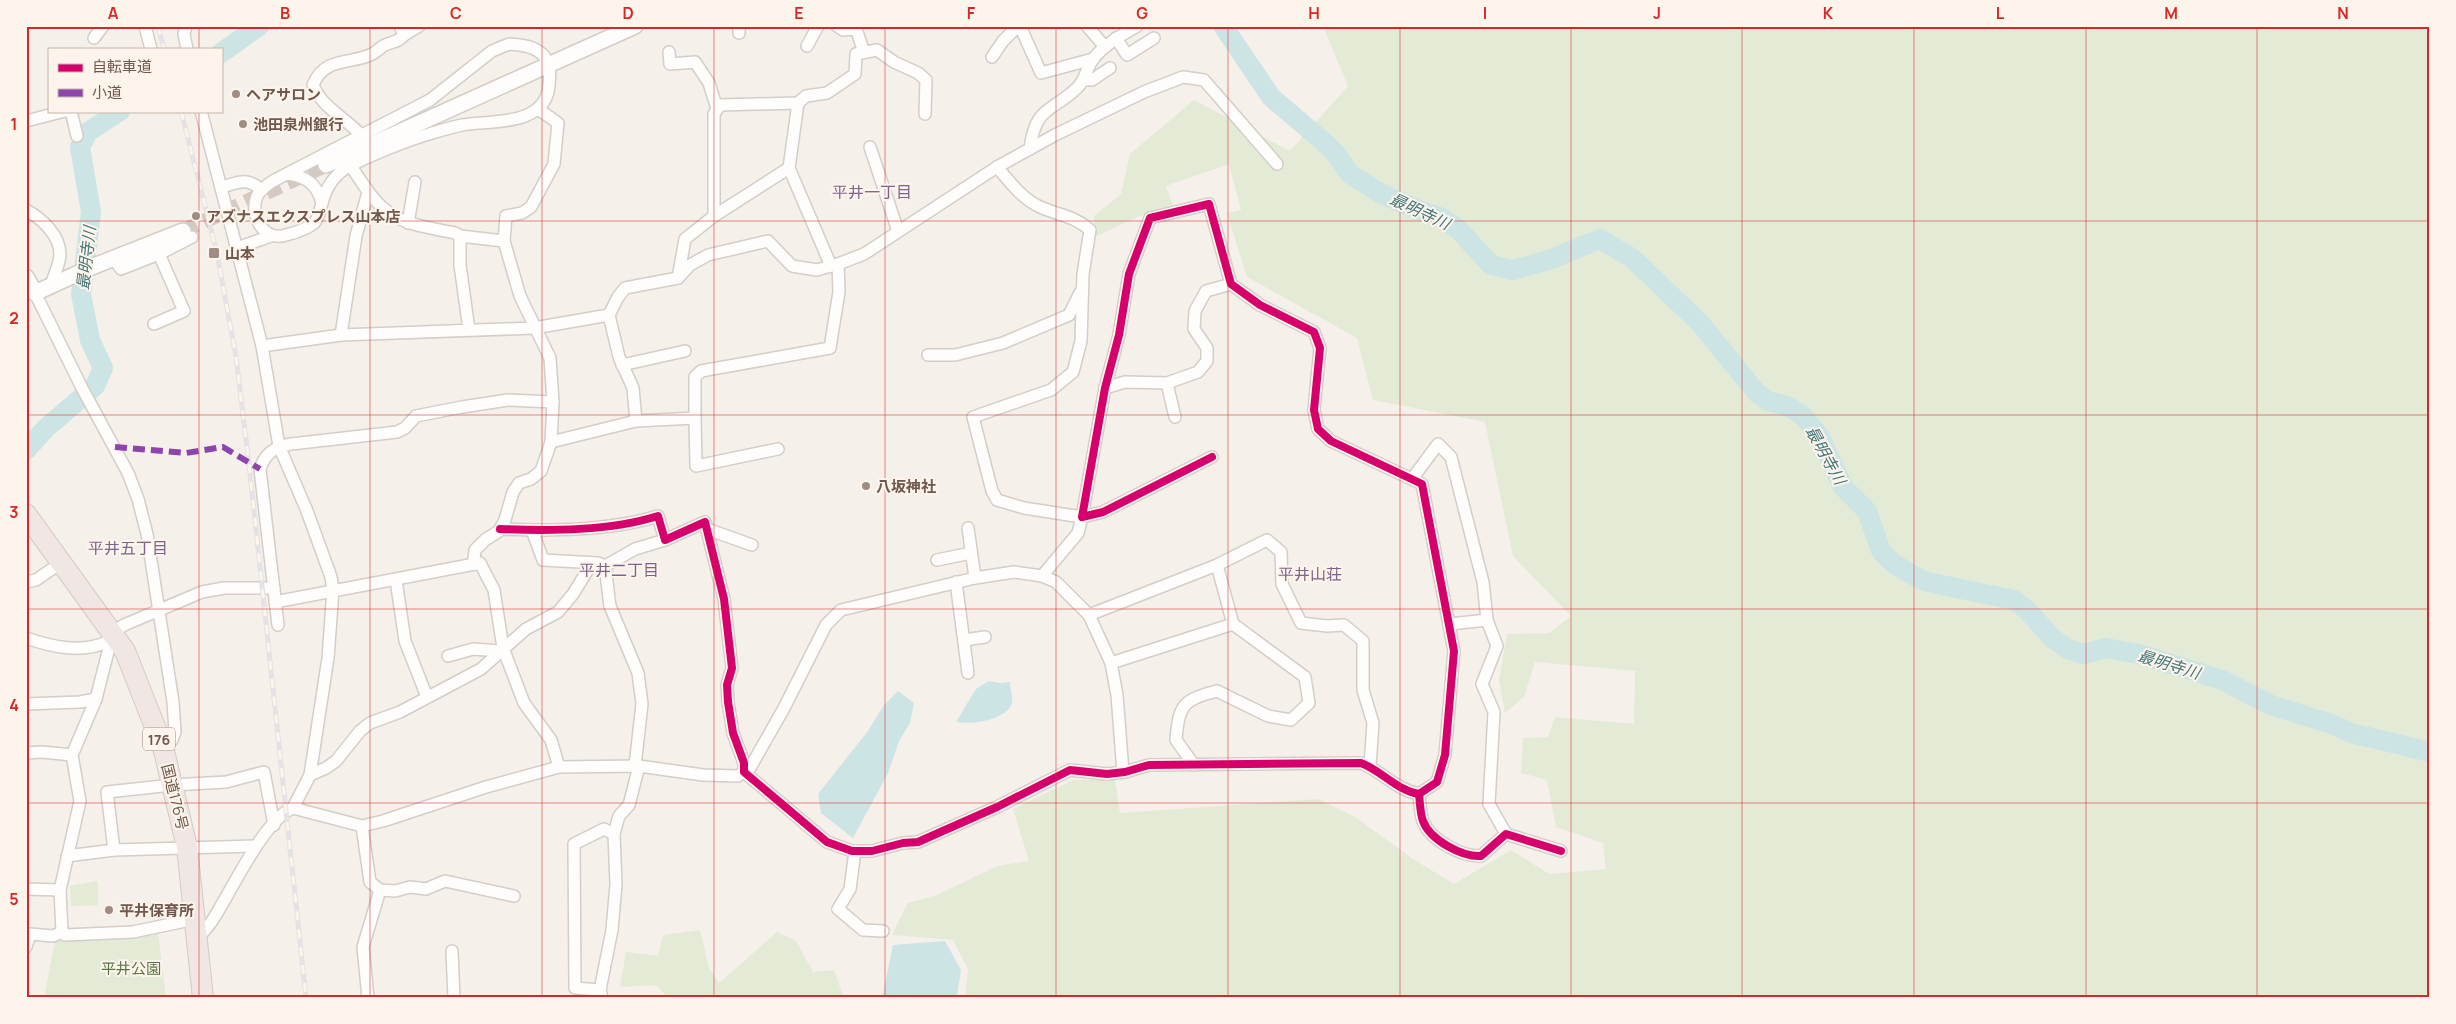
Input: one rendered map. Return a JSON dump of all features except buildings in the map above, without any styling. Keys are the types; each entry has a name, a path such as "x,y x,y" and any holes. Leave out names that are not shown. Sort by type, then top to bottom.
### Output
{"highway":[{"name":"国道176号","path":"26,514 62,562 111,637 125,651 163,747 187,847 203,998"}],"street":[{"path":"94,38 103,26"},
{"path":"144,26 151,48"},
{"path":"362,136 316,94 313,85 316,77 334,64 370,55 385,45 399,41 402,31 419,26"},
{"path":"326,165 635,26"},
{"path":"807,46 818,26"},
{"path":"837,26 843,30 855,27 864,52"},
{"path":"992,57 1003,41 1019,26 1041,74 1093,59"},
{"path":"1087,26 1105,47"},
{"path":"1030,149 1031,137 1042,114 1077,89 1084,80 1093,59 1105,47 1137,26"},
{"path":"182,29 187,48"},
{"path":"1116,38 1128,55 1154,38"},
{"path":"237,248 271,236 285,236 313,224 318,217 331,183 351,166 430,133 462,125 510,120 538,109 549,89 549,64 543,56 530,46 509,44 501,46 455,78 430,100 273,180 262,190 256,202 256,216 262,229 271,236"},
{"path":"714,216 714,114 720,106 798,103 806,96 827,93 854,74 856,54 877,50 894,62 918,73 926,80 924,114"},
{"path":"669,52 670,64 696,62 709,83 717,110"},
{"path":"1084,80 1092,80 1110,68"},
{"path":"636,421 633,388 622,365 609,315 618,296 625,288 678,278 690,265 708,255 768,241 792,266 817,270 835,265 864,254 997,167 1030,149 1144,92 1184,77 1204,80 1276,164"},
{"path":"778,449 696,466 695,377 701,370 830,348 839,292 835,265 788,168 798,103"},
{"path":"476,564 474,559 475,550 500,529 513,492 519,483 531,479 541,471 551,442 554,402 550,358 520,296 504,241 506,216 522,213 531,207 554,164 558,123 538,109"},
{"path":"26,121 61,112"},
{"path":"71,112 77,136"},
{"path":"62,932 65,935 196,929 212,922 255,846 274,825 281,814 292,808 310,775 328,658 333,590 331,577 307,511 279,446 262,346 201,112"},
{"path":"870,147 898,231"},
{"path":"351,166 368,192 383,210 408,223 456,233 460,236 504,241"},
{"path":"997,167 1020,194 1036,205 1066,215 1090,230 1082,287 1081,341 1073,372 1051,390 973,417 992,490 997,500 1024,508 1082,517 1103,512 1212,457"},
{"path":"678,278 685,239 714,216 788,168"},
{"path":"287,174 298,175 312,183 322,203"},
{"path":"222,186 245,181 252,182 262,190"},
{"path":"408,223 414,182"},
{"path":"341,335 356,236 368,192"},
{"path":"1042,576 1078,533 1105,388 1119,335 1130,274 1150,218 1209,204 1231,284 1260,306 1314,332 1320,348 1314,410 1318,429 1331,441 1422,484 1454,650 1445,755 1438,782 1419,794"},
{"path":"26,210 48,227 57,244 60,254 51,285"},
{"path":"114,259 121,269 159,254 188,234"},
{"path":"35,293 94,266 188,234"},
{"path":"460,236 460,265 469,330"},
{"path":"154,324 184,311 159,254"},
{"path":"26,277 92,408 128,473 138,499 147,534 173,702 175,732 172,740 163,747"},
{"path":"1105,388 1124,382 1167,383 1198,372 1207,361 1207,348 1194,329 1195,311 1206,291 1231,284"},
{"path":"928,355 955,355 988,348 1069,315 1082,287"},
{"path":"262,346 341,335 534,328 609,315"},
{"path":"622,365 685,351"},
{"path":"1167,383 1176,417"},
{"path":"278,626 260,470 263,459 279,446 337,437 398,432 405,428 416,416 462,407 508,400 554,402"},
{"path":"551,442 636,421 695,418"},
{"path":"1412,479 1438,444 1451,457 1483,582 1487,620 1497,646 1482,684 1494,712 1489,804 1506,834 1561,851"},
{"path":"500,529 532,530 630,524 658,516 665,540"},
{"path":"532,530 543,560 592,563 605,566 635,549 665,540 705,522 724,598 732,668 727,685 728,702 733,733 744,763 744,772 827,842 838,847 855,851 872,851 903,843 918,842 990,810 1070,770 1107,774 1149,765 1361,763 1370,766 1397,786 1419,794"},
{"path":"968,528 975,578"},
{"path":"707,529 752,545"},
{"path":"1089,615 1217,565 1267,540 1281,552 1282,584 1301,623 1327,626 1344,625 1363,641 1363,690 1373,723 1370,766"},
{"path":"937,560 971,553"},
{"path":"26,582 36,580 62,562"},
{"path":"275,602 480,563 494,590 502,649 524,703 550,740 559,767"},
{"path":"310,775 336,761 360,731 370,723 400,712 482,670 502,649 526,629 558,612 573,594 592,563"},
{"path":"1194,765 1176,740 1178,715 1193,697 1218,691 1268,716 1291,720 1309,703 1305,678 1233,624 1217,565"},
{"path":"605,566 610,606 638,673 642,704 637,766 629,805 619,816 614,834 616,884 612,930 601,994 575,988 574,844 604,829 614,834"},
{"path":"292,808 362,826 383,821 486,787 559,767 637,766 703,775 738,776 750,768 784,708 817,639 831,618 841,610 956,582 1014,572 1042,576 1056,582 1089,615 1111,664 1117,695 1123,772"},
{"path":"396,580 405,640 427,697"},
{"path":"956,582 968,673"},
{"path":"26,638 62,648 88,647 111,637 158,611 202,592 224,588 274,588"},
{"path":"1450,624 1487,620"},
{"path":"1111,664 1233,624"},
{"path":"62,932 60,890 80,801 72,755 96,699 111,637"},
{"path":"964,640 985,637"},
{"path":"448,656 473,650 502,649"},
{"path":"26,704 80,702 96,699"},
{"path":"26,753 42,752 72,755"},
{"path":"114,850 107,792 172,784 226,782 264,772 274,825"},
{"path":"1419,794 1423,820 1428,831 1464,854 1481,856 1506,834"},
{"path":"362,826 370,882 380,890 395,892 410,887 426,889 444,881 514,896"},
{"path":"67,856 114,850 255,846"},
{"path":"855,851 850,889 838,909 863,930 883,931"},
{"path":"26,889 60,890"},
{"path":"368,998 363,947 380,890"},
{"path":"26,947 30,934 53,936 62,932"},
{"path":"452,951 454,998"}],"green space":[{"path":"1323,26 2430,26 2430,998 965,998 968,969 953,940 892,935 908,903 935,896 997,866 1029,861 1013,809 1073,780 1115,780 1120,813 1318,799 1355,817 1413,859 1454,884 1511,850 1549,874 1606,869 1603,843 1556,827 1547,780 1521,773 1523,738 1548,737 1555,717 1634,724 1635,671 1535,662 1524,697 1505,713 1499,680 1507,634 1549,633 1571,616 1513,556 1485,422 1373,400 1357,338 1247,277 1227,213 1241,210 1229,164 1166,186 1174,208 1142,215 1094,237 1094,216 1121,194 1130,154 1194,100 1290,151 1348,86"},
{"path":"98,881 98,905 71,906 70,886"},
{"path":"700,930 709,968 719,983 777,932 796,941 813,972 834,970 843,996 668,998 656,985 620,987 626,952 658,956 663,935"},
{"name":"平井公園","path":"158,933 166,998 44,998 55,941 135,938"}],"water":[{"path":"989,681 999,683 1010,682 1012,702 1009,708 997,717 988,720 970,723 956,722 976,689"},
{"path":"898,691 914,703 910,723 899,741 888,773 853,838 821,813 818,794 868,731 884,705"},
{"path":"945,941 961,970 957,995 950,998 882,998 893,945"}],"waterway":[{"name":"最明寺川","path":"222,52 259,26"},
{"name":"最明寺川","path":"1223,26 1271,97 1325,143 1336,154 1350,174 1380,193 1442,218 1459,230 1491,265 1513,270 1549,260 1600,239 1632,258 1700,323 1757,393 1768,401 1789,407 1803,416 1820,437 1843,487 1867,511 1881,551 1893,563 1909,573 1924,581 2014,600 2028,611 2052,638 2068,649 2083,654 2106,648 2143,655 2222,680 2271,705 2334,725 2351,733 2430,752"},
{"name":"最明寺川","path":"26,450 45,429 95,386 103,368 90,340 81,294 91,212 80,147 88,132 118,112"}],"tunnel":[{"path":"183,231 326,165"}],"railway":[{"path":"158,26 164,48"},
{"path":"181,112 217,253 236,357 306,998"}],"marked path":[{"path":"115,447 186,453 223,447 260,469"}],"cycle path":[{"path":"1212,457 1103,512 1082,517 1105,388 1119,335 1129,274 1150,218 1209,204 1231,284 1260,305 1314,332 1320,348 1314,410 1318,429 1331,441 1422,484 1454,651 1445,755 1437,782 1419,794"},
{"path":"500,529 580,529 620,525 658,516 665,540 705,522 724,599 732,668 727,685 728,702 733,733 744,763 744,772 827,842 852,851 872,851 903,843 918,842 997,807 1070,770 1107,774 1125,772 1149,765 1361,763 1369,766 1403,789 1419,794 1422,818 1432,835 1447,846 1465,854 1481,856 1506,834 1561,851"}],"place":[{"name":"ヘアサロン","path":"236,94"},
{"name":"池田泉州銀行","path":"243,124"},
{"name":"アズナスエクスプレス山本店","path":"196,216"},
{"name":"山本","path":"214,253"},
{"name":"八坂神社","path":"866,486"},
{"name":"平井保育所","path":"109,910"}],"district":[{"name":"平井一丁目","path":"872,192"},
{"name":"平井五丁目","path":"128,548"},
{"name":"平井二丁目","path":"619,570"},
{"name":"平井山荘","path":"1310,574"}]}
